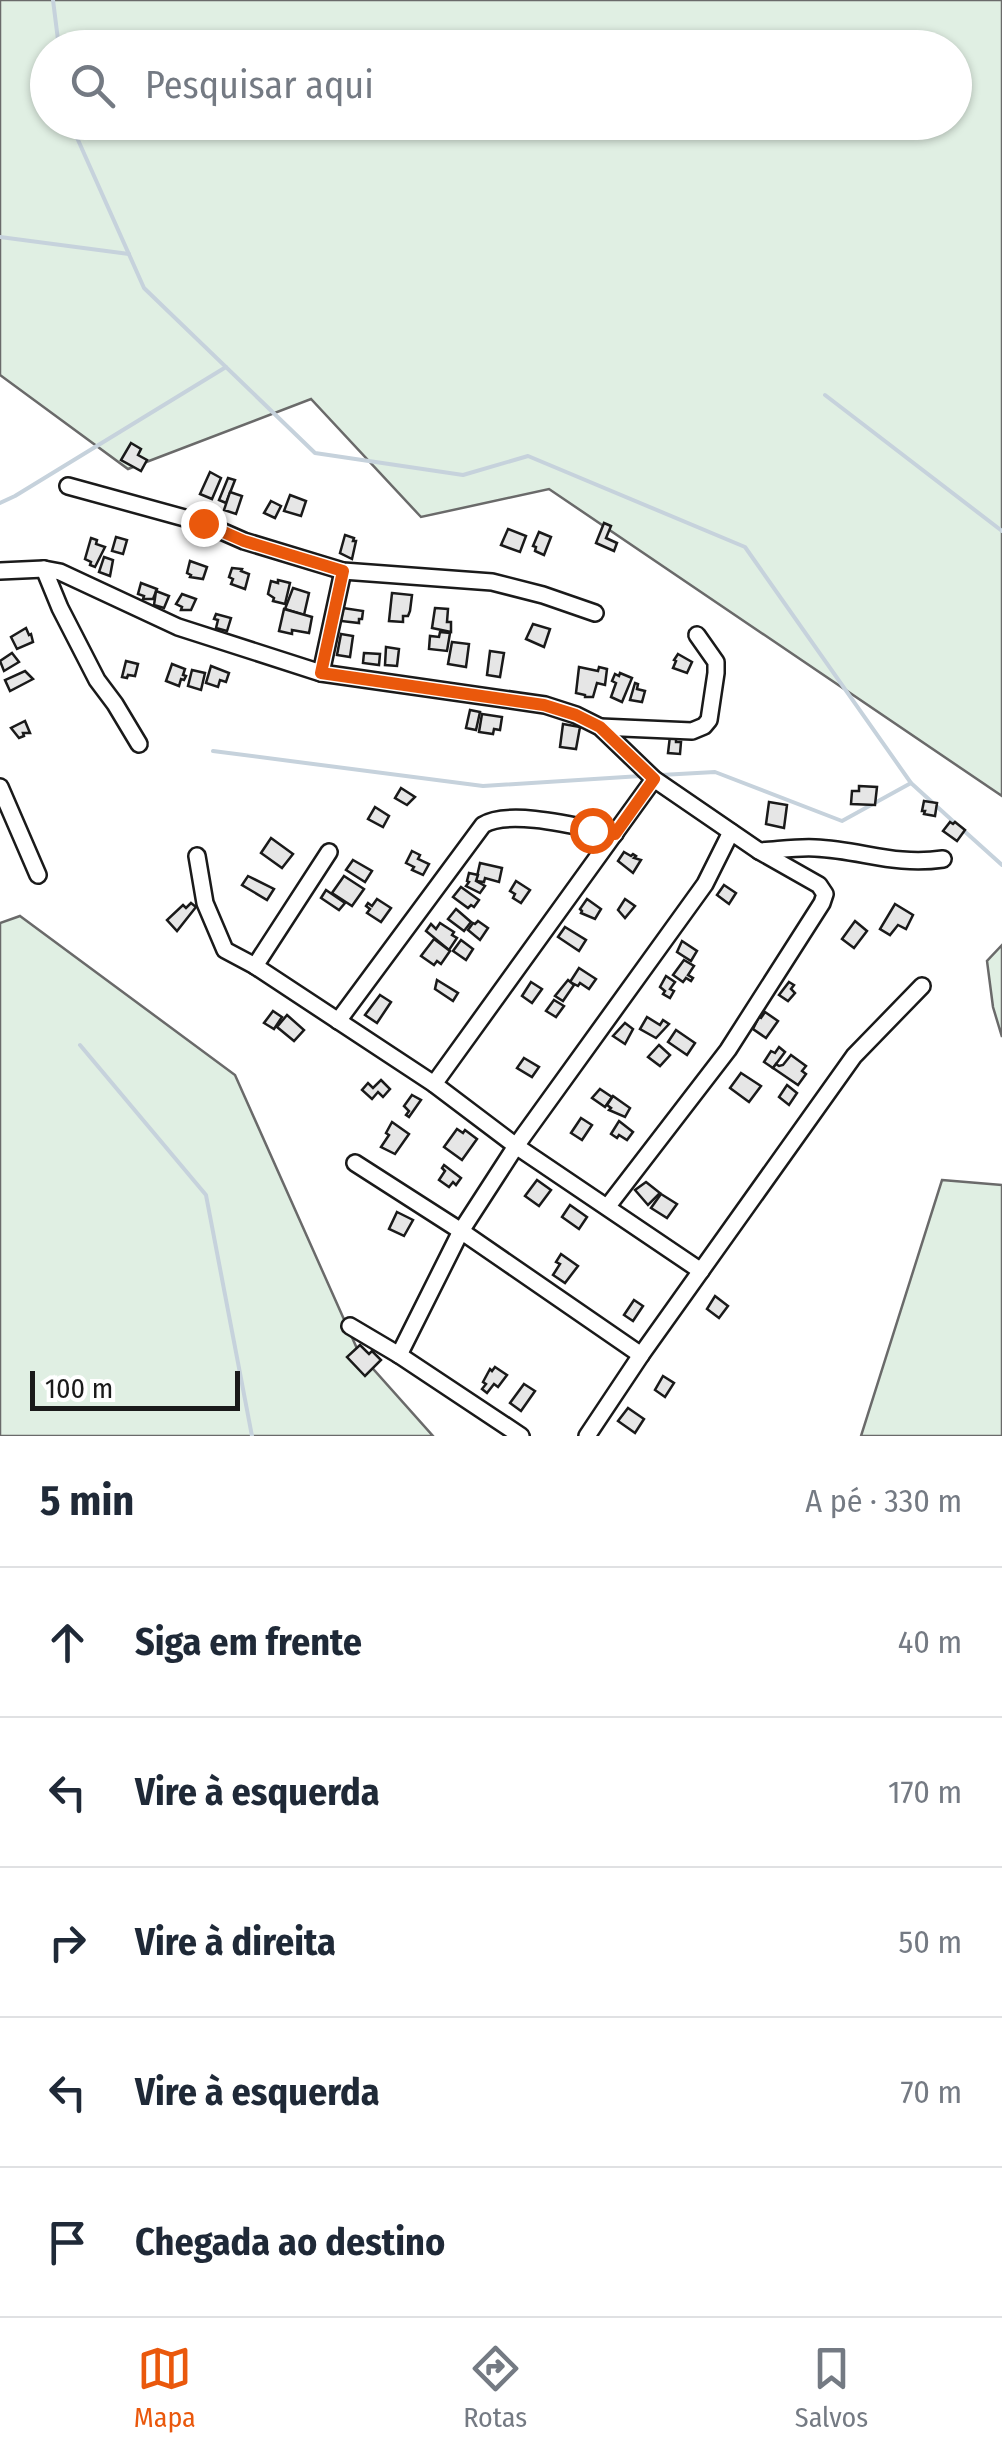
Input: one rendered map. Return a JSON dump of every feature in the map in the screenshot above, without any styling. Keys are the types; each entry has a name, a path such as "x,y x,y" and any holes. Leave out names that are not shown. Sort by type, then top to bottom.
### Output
{"street":[{"path":"68,486 203,523 244,541 343,571 492,582 543,594 594,613"},
{"path":"44,569 97,680 139,744"},
{"path":"0,571 60,572 178,627 321,673 544,705 576,715 600,727 654,779 759,851 819,885 825,894 822,903 728,1050 608,1206"},
{"path":"321,673 343,571"},
{"path":"600,727 692,730 704,726 716,662 697,635"},
{"path":"434,1084 654,779"},
{"path":"0,787 38,876"},
{"path":"338,1021 483,825 494,818 514,817 615,834"},
{"path":"399,1355 461,1231 516,1146 705,884 731,832"},
{"path":"759,851 815,848 895,861 943,860"},
{"path":"255,966 329,852"},
{"path":"197,856 205,903 226,950 434,1084 516,1146 701,1271"},
{"path":"587,1436 854,1056 922,986"},
{"path":"355,1164 461,1231 641,1355"},
{"path":"350,1326 521,1436"}],"green space":[{"path":"0,0 1002,0 1002,796 549,489 421,517 311,399 128,469 0,375"},
{"path":"20,916 235,1075 359,1353 433,1436 0,1436 0,923"},
{"path":"1002,945 1002,1037 993,1007 987,961"},
{"path":"942,1180 1002,1185 1002,1436 861,1436"}],"building":[{"path":"131,443 141,449 138,455 147,460 141,471 121,460"},
{"path":"210,472 221,478 212,499 200,494"},
{"path":"228,478 235,480 226,503 219,500"},
{"path":"230,492 242,496 236,514 224,510"},
{"path":"290,495 306,501 301,516 284,511"},
{"path":"271,501 281,506 275,518 264,513"},
{"path":"604,523 611,526 606,538 617,543 614,551 596,543"},
{"path":"508,529 526,536 520,552 501,545"},
{"path":"539,532 551,537 544,555 533,546"},
{"path":"345,535 356,541 352,559 340,553"},
{"path":"116,537 127,540 123,554 112,551"},
{"path":"91,538 105,547 95,567 85,559"},
{"path":"104,557 113,560 110,576 99,572"},
{"path":"190,561 207,567 203,579 187,573"},
{"path":"232,568 249,574 245,589 231,584"},
{"path":"271,581 290,583 285,604 273,601 268,594"},
{"path":"141,583 157,589 153,599 143,599 138,594"},
{"path":"293,588 309,593 304,615 285,609"},
{"path":"156,591 169,596 164,608 154,605"},
{"path":"392,593 412,595 410,611 403,616 403,622 389,621"},
{"path":"182,594 196,599 191,610 181,610 176,604"},
{"path":"343,608 363,611 362,619 359,623 341,621"},
{"path":"435,608 448,609 451,632 432,628"},
{"path":"284,609 312,617 309,633 279,631"},
{"path":"216,614 231,618 227,631 216,628"},
{"path":"533,624 550,629 544,647 526,639"},
{"path":"26,628 33,642 17,649 11,637"},
{"path":"440,632 450,633 447,651 429,649 430,636 439,637"},
{"path":"341,634 353,636 350,657 337,655"},
{"path":"452,642 469,644 466,667 448,664"},
{"path":"386,647 399,649 397,666 385,665"},
{"path":"490,651 504,653 500,677 487,675"},
{"path":"12,653 19,662 4,671 0,661"},
{"path":"364,653 380,654 379,665 363,663"},
{"path":"678,654 692,662 687,673 673,668"},
{"path":"126,661 138,664 135,676 122,677"},
{"path":"172,664 185,669 186,676 179,686 166,681"},
{"path":"211,666 229,673 226,682 220,680 218,687 206,683"},
{"path":"579,667 607,669 605,685 597,683 593,697 576,693"},
{"path":"192,670 205,673 201,690 188,686"},
{"path":"25,671 33,679 10,691 5,680"},
{"path":"620,673 632,678 622,702 611,697 616,683 612,681"},
{"path":"635,683 637,689 645,691 642,702 630,700"},
{"path":"470,710 480,712 476,730 466,728"},
{"path":"482,714 502,717 500,730 494,729 493,734 479,732"},
{"path":"25,721 30,733 19,738 11,728"},
{"path":"563,724 580,727 576,749 560,747"},
{"path":"670,736 681,742 680,754 668,753"},
{"path":"859,786 877,787 875,805 851,804 852,791 859,791"},
{"path":"401,788 415,797 407,805 395,798"},
{"path":"924,801 937,803 935,816 924,814"},
{"path":"769,802 787,805 784,828 766,824"},
{"path":"375,807 389,816 383,827 368,819"},
{"path":"950,822 965,830 957,841 943,831"},
{"path":"271,838 293,854 282,868 261,853"},
{"path":"412,851 429,864 423,875 406,863"},
{"path":"624,852 641,860 633,873 618,861"},
{"path":"353,860 372,871 365,882 346,870"},
{"path":"480,863 502,868 499,882 485,878 484,882 476,881"},
{"path":"469,873 478,875 476,881 485,886 480,893 466,886"},
{"path":"248,876 274,889 267,900 242,885"},
{"path":"344,876 364,889 352,906 332,893"},
{"path":"516,881 530,890 521,903 510,891"},
{"path":"724,885 736,893 729,904 717,895"},
{"path":"461,887 479,900 474,907 468,908 453,897"},
{"path":"326,890 345,903 339,910 321,898"},
{"path":"377,899 391,908 381,922 367,913 368,903 372,906"},
{"path":"587,899 601,909 595,919 581,913"},
{"path":"625,899 635,906 625,918 618,910"},
{"path":"191,903 196,907 177,931 167,920"},
{"path":"895,904 913,915 906,929 898,925 890,935 880,929"},
{"path":"456,909 471,922 464,931 448,919"},
{"path":"478,921 488,928 480,940 468,930"},
{"path":"855,921 867,931 854,948 842,939"},
{"path":"440,923 457,938 449,950 426,931 431,924 436,929"},
{"path":"565,927 586,940 579,951 558,937"},
{"path":"434,939 450,951 441,964 437,961 434,965 421,956"},
{"path":"461,940 473,949 466,960 453,951"},
{"path":"682,941 697,951 691,961 677,952"},
{"path":"684,960 694,966 688,975 693,978 691,981 686,978 683,982 673,975"},
{"path":"579,968 596,979 589,989 570,982"},
{"path":"666,976 675,982 670,998 660,987"},
{"path":"437,980 458,993 453,1001 435,989"},
{"path":"568,980 574,985 563,1001 555,996"},
{"path":"531,982 542,989 532,1003 522,996"},
{"path":"789,982 795,993 788,1001 779,995"},
{"path":"380,995 391,1002 377,1023 365,1015"},
{"path":"554,1000 564,1006 556,1017 546,1011"},
{"path":"273,1011 282,1017 274,1029 264,1023"},
{"path":"765,1012 778,1021 766,1038 753,1029"},
{"path":"287,1015 304,1030 294,1041 277,1027"},
{"path":"647,1017 660,1025 663,1020 669,1024 656,1038 640,1029"},
{"path":"625,1023 633,1029 625,1044 613,1036"},
{"path":"676,1030 695,1043 687,1055 668,1042"},
{"path":"659,1045 670,1055 660,1066 648,1057"},
{"path":"779,1047 785,1052 773,1068 764,1062"},
{"path":"791,1055 806,1066 802,1071 806,1074 798,1085 773,1068 783,1065"},
{"path":"524,1058 539,1067 532,1077 517,1068"},
{"path":"741,1073 761,1086 749,1102 730,1088"},
{"path":"381,1080 390,1089 383,1097 378,1092 372,1099 362,1090 368,1083 373,1088"},
{"path":"787,1085 797,1093 789,1105 779,1097"},
{"path":"600,1089 612,1097 605,1107 592,1098"},
{"path":"412,1095 421,1100 409,1117 404,1106"},
{"path":"613,1096 630,1108 625,1117 609,1110 607,1105"},
{"path":"581,1118 592,1125 582,1140 571,1133"},
{"path":"619,1121 633,1132 627,1140 611,1134"},
{"path":"392,1122 409,1134 395,1154 381,1147"},
{"path":"457,1129 477,1139 462,1160 444,1147"},
{"path":"444,1165 461,1178 456,1185 453,1182 449,1187 439,1180"},
{"path":"537,1180 551,1190 539,1206 525,1196"},
{"path":"646,1182 660,1193 648,1205 635,1190"},
{"path":"661,1194 677,1204 667,1218 651,1208"},
{"path":"570,1205 587,1217 579,1229 562,1217"},
{"path":"397,1212 413,1220 404,1236 389,1229"},
{"path":"561,1254 578,1266 565,1283 553,1275"},
{"path":"715,1296 728,1306 719,1318 707,1309"},
{"path":"634,1300 643,1306 633,1321 624,1315"},
{"path":"360,1345 381,1360 365,1376 347,1357"},
{"path":"495,1367 507,1375 487,1393 482,1389 486,1384 483,1382"},
{"path":"663,1376 674,1383 665,1397 655,1390"},
{"path":"524,1384 535,1391 521,1411 510,1403"},
{"path":"628,1408 644,1419 635,1433 618,1421"}],"waterway":[{"path":"53,0 57,30"},
{"path":"78,140 144,288 315,453 463,475 528,456 745,547 911,783 955,823"},
{"path":"0,237 129,254"},
{"path":"0,503 226,367"},
{"path":"825,395 1002,531"},
{"path":"213,751 483,786 641,776"},
{"path":"661,775 715,772 842,821 911,783"},
{"path":"962,829 1002,865"},
{"path":"80,1045 206,1195 252,1436"}],"route":[{"path":"203,523 244,541 343,571 321,673 544,705 600,727 654,779 615,834 592,830"}]}
